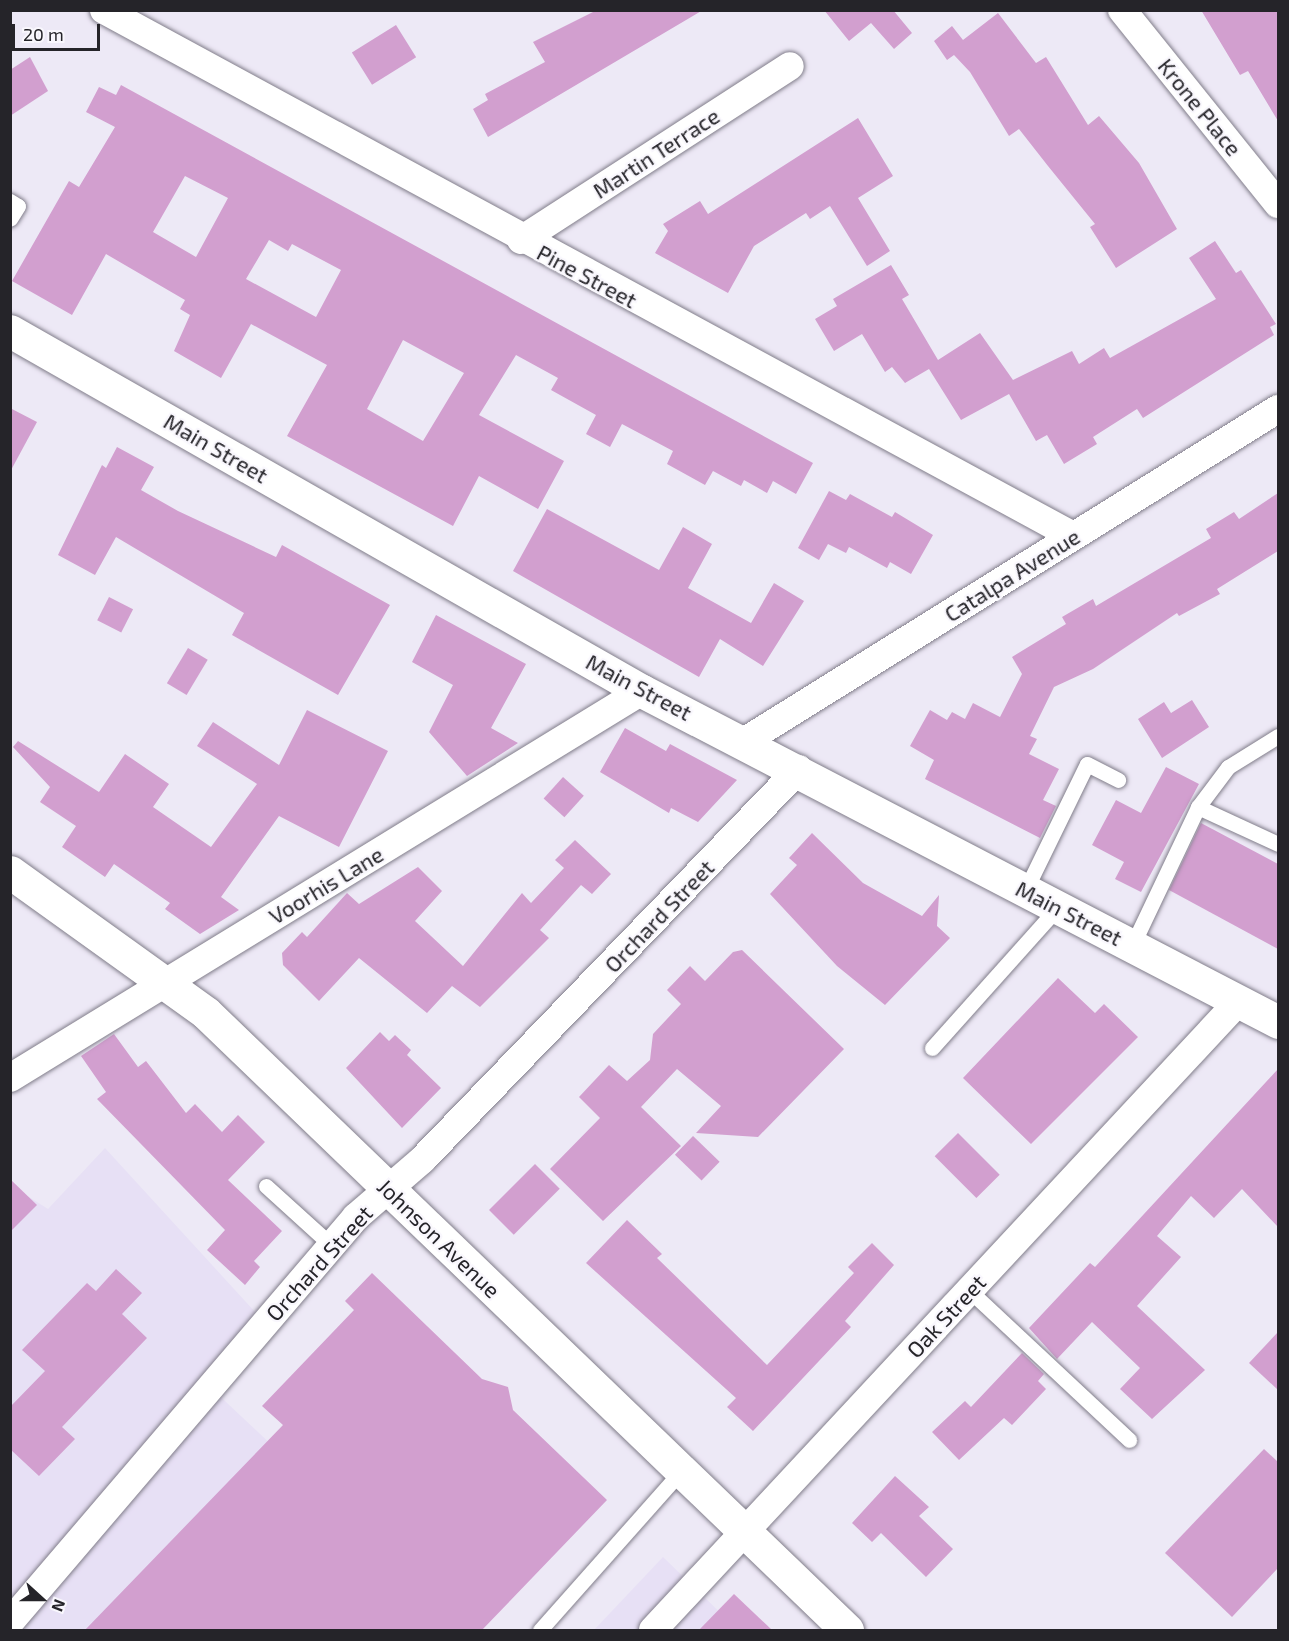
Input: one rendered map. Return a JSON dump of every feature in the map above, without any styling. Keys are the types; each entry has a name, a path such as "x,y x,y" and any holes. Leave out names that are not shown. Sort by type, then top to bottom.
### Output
{"street":[{"name":"Pine Street","path":"104,10 521,240 1073,536"},
{"name":"Krone Place","path":"1122,10 1278,204"},
{"name":"Martin Terrace","path":"521,240 790,66"},
{"name":"Main Street","path":"10,331 642,691 799,769 1057,908 1278,1022"},
{"name":"Catalpa Avenue","path":"745,741 1278,409"},
{"name":"Voorhis Lane","path":"10,1078 642,691"},
{"name":"Orchard Street","path":"10,1622 332,1245 388,1189 430,1152 799,769"},
{"name":"Johnson Avenue","path":"10,872 206,1014 846,1630"},
{"name":"Oak Street","path":"653,1630 1239,1001"}],"lane":[{"path":"10,201 18,206 10,219"},
{"path":"1132,946 1198,807 1228,766 1278,736"},
{"path":"1025,891 1087,764 1118,780"},
{"path":"1198,807 1278,844"},
{"path":"932,1048 1057,908"},
{"path":"266,1186 332,1245"},
{"path":"970,1291 1129,1440"},
{"path":"540,1630 681,1471"}],"shaded area":[{"path":"105,1148 267,1325 208,1385 468,1630 11,1630 10,1185 48,1209"},
{"path":"663,1557 738,1630 594,1630"}],"building":[{"path":"597,10 703,10 488,137 473,109 488,100 485,94 545,62 533,42"},
{"path":"824,10 893,10 912,33 894,49 871,23 849,41"},
{"path":"1201,10 1278,10 1278,121 1248,71 1240,75"},
{"path":"998,13 1036,63 1046,57 1088,125 1099,116 1139,163 1177,229 1116,268 1090,227 1095,224 1019,129 1009,136 970,72 954,55 947,60 934,41 952,26 963,40"},
{"path":"396,25 416,57 372,85 352,53"},
{"path":"30,57 48,91 10,116 10,70"},
{"path":"121,85 813,463 796,494 773,481 767,493 744,480 741,486 713,471 705,485 667,464 673,451 622,424 610,447 586,434 596,415 551,390 558,378 516,355 479,415 564,461 538,509 479,476 453,526 287,436 327,365 251,324 221,378 174,351 190,315 180,309 185,300 106,254 72,315 12,281 69,181 79,187 115,127 86,112 99,87 116,95","holes":["185,176 228,198 196,257 153,232","269,240 288,251 292,244 341,270 316,317 246,279","403,340 464,373 423,441 367,409"]},
{"path":"858,118 893,176 858,198 890,251 867,266 830,206 810,219 806,213 754,246 728,293 655,253 668,231 663,224 700,201 708,214"},
{"path":"1215,241 1236,273 1241,270 1276,324 1270,327 1274,335 1143,418 1137,409 1093,437 1097,444 1064,464 1047,435 1036,441 1009,394 961,420 929,369 905,383 892,367 885,372 862,334 834,351 815,319 837,306 833,299 891,265 909,295 902,299 938,360 980,333 1013,380 1072,351 1079,364 1104,348 1110,358 1216,299 1189,258"},
{"path":"10,408 37,422 10,472"},
{"path":"117,447 154,467 141,490 178,511 276,557 282,545 390,605 338,695 232,635 244,613 116,537 95,575 58,555 102,465 106,468"},
{"path":"829,491 846,500 850,494 892,517 895,512 933,535 911,574 890,562 887,568 849,547 846,553 828,544 819,560 798,548"},
{"path":"1278,493 1278,551 1217,589 1220,594 1179,616 1177,613 1093,669 1054,687 1030,736 1037,739 1029,754 1059,769 1043,800 1056,806 1040,838 925,779 934,760 910,746 930,710 947,720 952,712 965,719 973,703 1000,717 1022,674 1012,657 1066,624 1062,617 1093,599 1096,606 1211,538 1206,529 1234,512 1239,519"},
{"path":"547,509 659,570 683,527 712,544 688,588 751,623 774,583 804,601 763,666 720,639 699,677 513,571"},
{"path":"109,597 133,609 121,632 97,620"},
{"path":"436,615 526,664 491,728 518,743 467,776 429,732 453,685 412,662"},
{"path":"188,648 208,660 187,695 167,683"},
{"path":"1192,700 1209,727 1162,758 1138,719 1164,702 1171,713"},
{"path":"307,710 388,751 339,847 279,816 221,897 239,910 200,934 165,909 170,903 114,864 105,877 62,847 76,826 40,802 50,787 13,747 18,741 99,792 125,754 169,784 153,807 211,847 257,784 197,746 213,722 279,765"},
{"path":"625,728 666,751 670,744 737,780 698,822 671,808 669,813 600,772"},
{"path":"1166,767 1199,784 1141,892 1115,879 1124,862 1092,845 1116,800 1141,813"},
{"path":"563,777 584,796 564,817 544,799"},
{"path":"1201,823 1278,864 1278,949 1169,890"},
{"path":"812,833 863,883 922,916 939,895 937,926 950,938 885,1005 837,966 770,894 797,865 789,858"},
{"path":"575,840 611,874 592,894 581,885 540,930 549,938 480,1007 452,986 427,1013 359,958 319,1001 283,965 282,953 302,932 307,937 347,893 359,904 418,867 442,891 415,921 463,966 522,893 531,903 564,868 555,860"},
{"path":"742,950 844,1049 758,1137 696,1133 721,1106 677,1069 641,1107 681,1146 603,1221 550,1169 600,1118 579,1097 609,1065 627,1081 650,1060 653,1034 681,1004 667,990 690,966 705,981 733,952"},
{"path":"1058,978 1095,1013 1104,1004 1138,1037 1031,1144 963,1078"},
{"path":"380,1032 389,1041 395,1035 411,1050 407,1055 441,1088 402,1128 346,1068"},
{"path":"114,1034 138,1067 146,1061 186,1113 195,1104 222,1132 238,1115 265,1142 228,1180 282,1231 254,1261 260,1267 245,1285 207,1250 225,1230 97,1099 106,1092 81,1056"},
{"path":"1278,1069 1278,1227 1242,1189 1214,1218 1191,1196 1157,1236 1181,1257 1137,1306 1205,1370 1152,1419 1120,1389 1140,1368 1092,1322 1057,1359 1029,1328 1090,1263 1095,1267"},
{"path":"958,1133 1000,1175 976,1198 935,1156"},
{"path":"693,1136 720,1162 702,1180 675,1155"},
{"path":"535,1164 560,1189 514,1235 489,1210"},
{"path":"10,1179 37,1205 10,1232"},
{"path":"627,1220 662,1254 657,1258 767,1365 854,1273 848,1267 872,1243 894,1265 845,1321 851,1327 753,1431 727,1407 736,1398 586,1263"},
{"path":"116,1269 142,1293 122,1314 147,1338 62,1427 75,1439 39,1476 10,1449 10,1407 45,1371 22,1350 87,1283 96,1291"},
{"path":"372,1273 482,1379 508,1387 513,1410 607,1500 482,1630 85,1630 283,1425 262,1406 354,1310 345,1301"},
{"path":"1278,1332 1278,1390 1249,1363"},
{"path":"1022,1353 1044,1374 1038,1381 1046,1389 1012,1425 1004,1418 959,1460 932,1432 965,1401 971,1407"},
{"path":"1264,1449 1278,1462 1278,1568 1232,1617 1165,1553"},
{"path":"895,1476 929,1507 919,1516 953,1549 926,1577 881,1533 872,1542 852,1523"},
{"path":"734,1594 772,1630 699,1630"}]}
